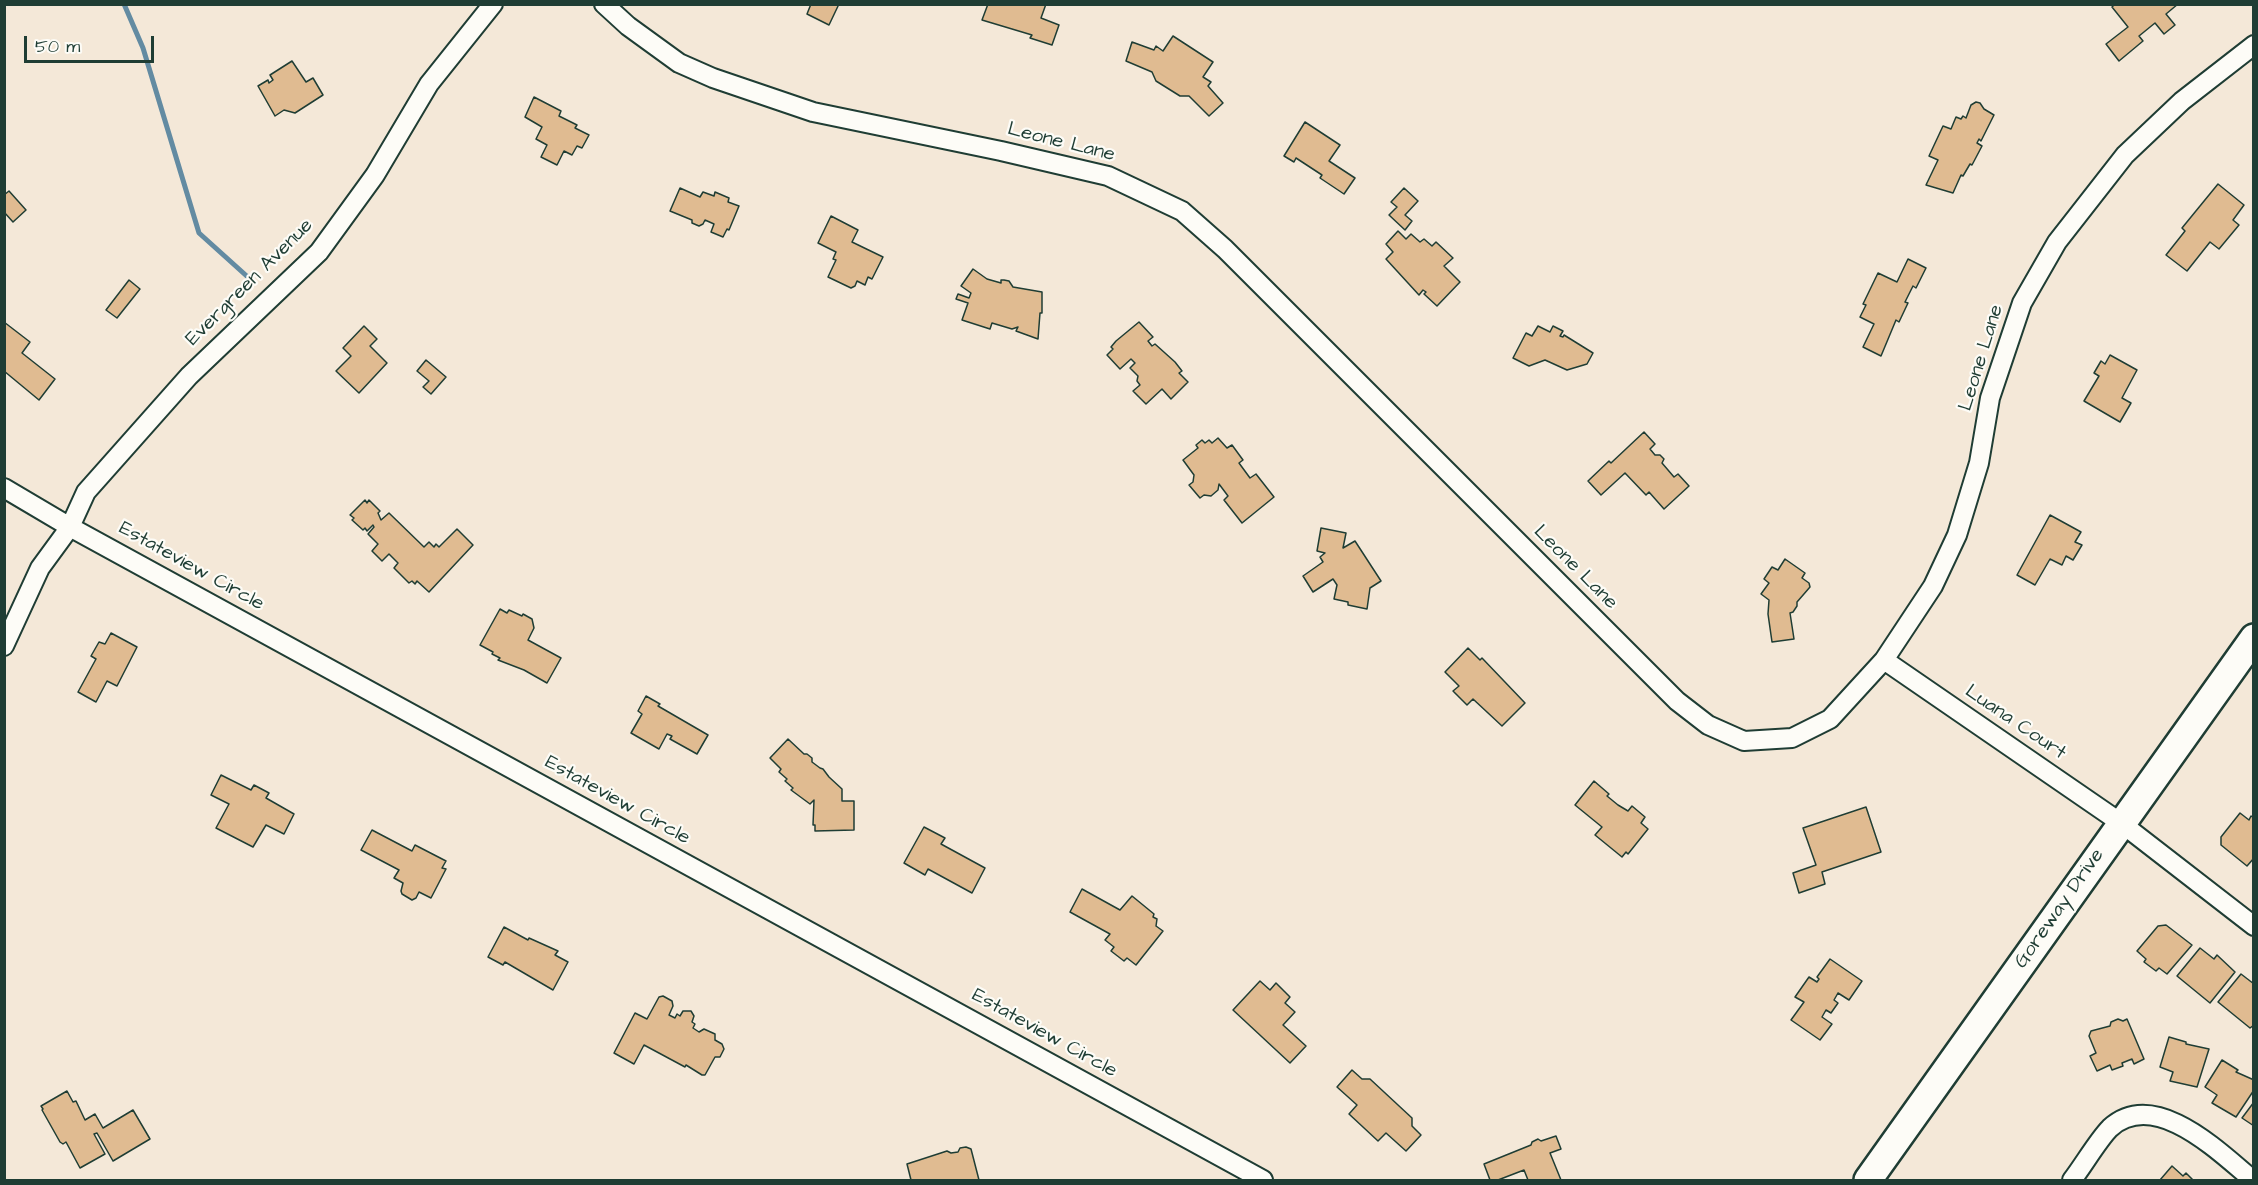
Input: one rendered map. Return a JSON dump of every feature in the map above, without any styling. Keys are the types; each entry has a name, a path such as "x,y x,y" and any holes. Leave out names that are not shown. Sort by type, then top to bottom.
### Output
{"street":[{"name":"Evergreen Avenue","path":"70,527 86,492 189,376 319,252 375,175 429,84 494,4"},
{"name":"Leone Lane","path":"604,4 628,26 679,63 713,78 813,112 1108,176 1182,211 1225,249 1677,701 1708,725 1744,741 1791,738 1830,719 1884,660 1933,586 1956,535 1979,463 1990,398 2022,303 2057,242 2125,155 2182,101 2253,45"},
{"name":"Estateview Circle","path":"4,488 70,527 1263,1180"},
{"path":"4,646 40,568 70,527"},
{"name":"Goreway Drive","path":"1868,1180 2253,638"},
{"name":"Luana Court","path":"1884,660 2121,822 2253,926"},
{"path":"2072,1180 2111,1128 2130,1117 2151,1115 2166,1119 2198,1135 2253,1180"}],"building":[{"path":"811,4 839,4 829,25 807,14"},
{"path":"988,4 1046,4 1041,18 1059,25 1052,45 1030,38 1032,35 982,20"},
{"path":"2115,4 2178,4 2166,14 2175,25 2164,34 2155,23 2139,36 2143,41 2119,61 2106,44 2128,27 2112,7"},
{"path":"1173,36 1213,62 1203,77 1211,82 1208,86 1223,103 1209,116 1189,96 1180,96 1156,81 1152,72 1126,61 1132,42 1154,50 1156,46 1163,51"},
{"path":"292,61 306,82 313,78 323,95 295,113 284,110 275,116 258,86 268,80 269,83 273,80 270,75"},
{"path":"534,97 561,111 559,116 577,125 575,128 589,135 582,148 577,146 572,155 564,151 557,165 541,157 547,145 536,139 542,127 525,117"},
{"path":"1976,102 1994,115 1981,141 1979,139 1977,143 1982,146 1972,165 1970,164 1963,176 1961,175 1953,193 1926,185 1938,160 1929,156 1943,126 1951,129 1956,117 1966,118 1971,105"},
{"path":"1305,122 1340,145 1329,161 1355,178 1344,194 1320,178 1322,175 1296,158 1294,162 1284,156"},
{"path":"2218,184 2244,205 2233,220 2239,225 2219,249 2210,242 2187,271 2166,255 2185,231 2182,228"},
{"path":"680,188 700,197 703,192 714,196 715,192 729,198 728,202 739,206 729,230 727,229 723,237 711,232 714,224 705,220 699,226 692,223 692,220 670,211"},
{"path":"1404,188 1418,201 1405,215 1412,221 1405,230 1389,215 1397,207 1391,202"},
{"path":"9,191 26,210 13,222 4,212 4,195"},
{"path":"831,216 858,230 852,242 883,257 872,279 868,277 865,285 857,281 851,288 828,277 836,260 833,259 836,252 818,243"},
{"path":"1398,231 1406,239 1411,234 1420,242 1424,239 1432,246 1436,242 1453,258 1444,266 1460,282 1437,306 1424,294 1426,292 1423,290 1419,295 1386,259 1393,252 1386,244"},
{"path":"1908,259 1926,268 1916,288 1913,286 1905,302 1908,303 1899,322 1896,320 1881,356 1863,347 1874,324 1860,317 1866,305 1863,304 1878,273 1897,282"},
{"path":"973,269 987,279 1001,283 1001,280 1009,281 1013,287 1042,292 1038,339 1016,331 1018,327 1012,329 992,323 990,329 962,320 968,303 956,299 958,294 969,298 971,293 961,286"},
{"path":"129,280 140,289 117,318 106,310"},
{"path":"4,322 30,342 22,353 55,379 39,400 4,371"},
{"path":"1139,322 1153,337 1148,341 1152,346 1155,344 1175,362 1182,371 1179,373 1188,382 1171,399 1162,389 1146,404 1133,391 1140,385 1137,381 1138,376 1130,368 1135,363 1131,359 1120,369 1107,355 1113,349 1111,347 1116,341"},
{"path":"364,326 377,339 370,346 387,363 359,393 336,371 351,356 343,348"},
{"path":"1538,326 1550,332 1553,326 1563,331 1560,336 1564,335 1593,353 1587,364 1567,370 1545,360 1529,366 1513,358 1526,333 1532,336"},
{"path":"2110,355 2137,370 2122,398 2131,403 2120,422 2084,401 2099,376 2094,373 2101,361 2105,364"},
{"path":"426,360 446,377 431,394 423,387 429,381 417,371"},
{"path":"1644,432 1655,444 1650,449 1655,455 1660,455 1664,459 1662,463 1674,477 1678,474 1689,486 1664,509 1649,492 1646,495 1625,473 1601,495 1588,481"},
{"path":"1218,438 1227,448 1232,445 1243,460 1239,463 1250,478 1256,474 1274,497 1242,523 1224,500 1228,496 1219,484 1218,490 1211,496 1204,495 1200,498 1189,485 1193,482 1194,475 1183,460 1198,448 1196,445 1202,440 1205,443 1209,440 1212,443"},
{"path":"365,500 367,503 369,500 380,511 378,513 381,520 389,513 424,547 429,542 434,547 436,544 439,547 457,529 473,545 429,592 417,581 415,584 412,581 409,583 394,568 398,563 389,554 382,561 372,551 378,544 368,534 374,527 373,525 367,531 365,528 363,530 350,515"},
{"path":"2050,515 2081,532 2075,542 2082,545 2073,560 2066,556 2062,565 2050,559 2035,585 2017,575"},
{"path":"1321,528 1346,533 1343,548 1355,541 1381,581 1370,588 1367,609 1334,599 1337,585 1333,579 1313,592 1303,576 1323,562 1320,557 1325,553 1317,551"},
{"path":"1785,559 1805,573 1802,578 1809,583 1810,587 1790,613 1794,639 1772,642 1768,614 1769,600 1761,594 1769,583 1764,579 1772,567 1778,570"},
{"path":"500,609 507,613 509,610 522,616 523,614 532,619 534,628 528,640 561,658 547,683 524,670 498,660 500,658 492,654 493,652 480,645"},
{"path":"111,633 137,647 117,686 107,681 96,702 78,692 96,659 91,656 99,642 105,644"},
{"path":"1468,648 1480,660 1482,658 1525,703 1502,726 1473,699 1467,705 1453,691 1459,686 1445,672"},
{"path":"646,696 660,704 658,706 708,735 697,754 670,739 672,736 667,734 659,749 631,733 642,714 638,711"},
{"path":"788,739 804,754 812,758 812,762 823,769 842,789 842,801 854,801 854,830 815,831 815,825 813,825 814,800 810,804 791,790 793,788 785,781 787,779 779,772 781,769 770,758"},
{"path":"221,775 251,790 254,785 269,793 266,798 294,814 284,834 266,825 253,847 216,828 229,804 211,795"},
{"path":"1594,781 1618,805 1628,811 1632,806 1645,817 1641,823 1648,829 1628,854 1626,852 1622,857 1595,835 1602,827 1575,805"},
{"path":"1866,807 1881,852 1822,872 1825,884 1799,893 1793,873 1816,865 1803,828"},
{"path":"2240,813 2249,820 2251,816 2254,818 2254,858 2247,866 2221,845 2221,837"},
{"path":"924,827 945,838 941,844 985,868 972,893 928,869 925,875 904,863"},
{"path":"372,830 412,851 415,845 446,861 442,868 446,869 431,898 419,892 412,900 402,894 403,883 394,878 399,870 361,850"},
{"path":"1082,889 1120,910 1132,896 1154,914 1153,917 1157,919 1156,926 1163,931 1136,965 1127,958 1124,961 1111,951 1114,947 1105,940 1110,934 1070,912"},
{"path":"2166,925 2192,945 2167,974 2159,968 2156,971 2144,962 2146,959 2137,951 2158,926"},
{"path":"504,927 528,940 529,938 558,951 555,955 568,962 553,990 505,962 503,965 488,957"},
{"path":"2200,948 2214,959 2217,955 2235,972 2210,1003 2177,976"},
{"path":"1830,959 1862,981 1849,1000 1838,993 1834,1000 1838,1003 1831,1013 1826,1010 1822,1017 1832,1024 1820,1040 1791,1020 1804,1002 1795,997 1809,977 1817,982 1819,979 1817,977"},
{"path":"2241,974 2254,984 2254,1025 2250,1028 2218,1002"},
{"path":"1260,981 1270,990 1276,983 1290,997 1285,1003 1295,1012 1283,1025 1306,1046 1290,1063 1233,1010"},
{"path":"663,996 672,1001 673,1006 669,1015 675,1018 683,1011 691,1011 694,1016 692,1022 695,1024 693,1028 699,1032 704,1029 715,1034 715,1040 722,1044 724,1049 720,1057 715,1057 705,1075 644,1045 634,1064 614,1053 635,1013 647,1019 659,997"},
{"path":"2118,1019 2123,1021 2127,1019 2144,1059 2134,1064 2132,1059 2112,1070 2110,1065 2097,1071 2090,1056 2096,1053 2089,1036 2091,1031 2110,1026 2111,1022"},
{"path":"2169,1037 2186,1042 2186,1044 2209,1049 2197,1087 2170,1081 2173,1072 2160,1067"},
{"path":"2222,1060 2238,1070 2236,1072 2254,1080 2254,1090 2236,1117 2212,1103 2217,1095 2205,1087"},
{"path":"1352,1070 1362,1079 1370,1079 1412,1118 1412,1126 1421,1135 1406,1151 1386,1133 1378,1141 1349,1114 1357,1105 1337,1087"},
{"path":"67,1091 73,1102 76,1101 85,1120 95,1114 103,1128 133,1110 150,1139 113,1161 97,1133 94,1134 105,1154 80,1168 66,1142 63,1144 60,1142 41,1106"},
{"path":"2254,1102 2254,1126 2242,1118"},
{"path":"1556,1136 1561,1149 1550,1153 1561,1180 1528,1180 1524,1170 1498,1180 1490,1180 1484,1164 1531,1145 1538,1139 1541,1141"},
{"path":"960,1148 971,1149 979,1180 911,1180 907,1164 947,1151 958,1152"},
{"path":"2172,1166 2183,1176 2186,1173 2193,1180 2160,1180"}],"waterway":[{"path":"124,4 143,48 199,233 250,279"}]}
